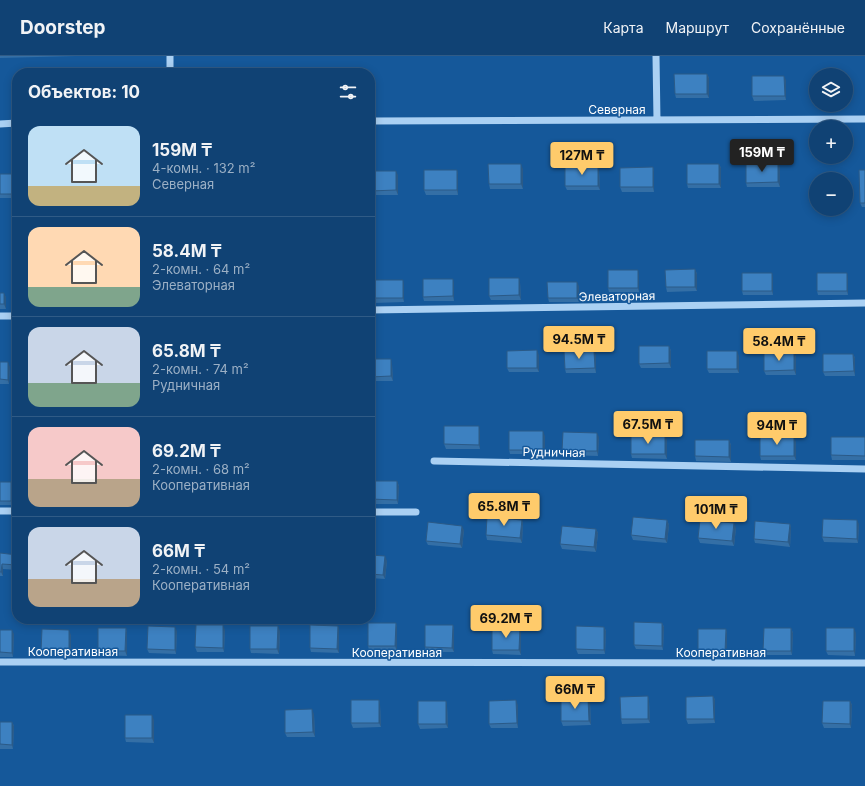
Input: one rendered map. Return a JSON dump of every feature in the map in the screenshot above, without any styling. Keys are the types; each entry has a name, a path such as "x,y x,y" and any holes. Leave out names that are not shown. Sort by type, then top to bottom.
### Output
{"street":[{"path":"170,56 170,68"},
{"path":"656,56 657,120"},
{"name":"Северная","path":"375,121 865,119"},
{"path":"0,124 12,123"},
{"name":"Элеваторная","path":"375,310 865,303"},
{"path":"0,316 12,316"},
{"name":"Рудничная","path":"434,461 865,469"},
{"path":"0,511 12,511"},
{"path":"375,512 416,512"},
{"name":"Кооперативная","path":"0,662 865,663"}],"building":[{"path":"674,74 707,74 707,94 675,94"},
{"path":"752,76 784,76 785,96 752,96"},
{"path":"746,163 778,163 778,182 746,183"},
{"path":"488,164 521,164 521,184 489,184"},
{"path":"687,164 719,164 719,184 687,184"},
{"path":"565,166 598,166 598,186 565,186"},
{"path":"653,167 653,187 620,187 620,168"},
{"path":"424,170 457,170 457,190 424,190"},
{"path":"859,170 865,170 865,203 860,203"},
{"path":"375,171 396,171 396,190 375,191"},
{"path":"0,174 12,174 12,194 0,194"},
{"path":"695,269 695,287 666,287 665,270"},
{"path":"608,270 638,270 638,288 608,288"},
{"path":"742,273 772,273 772,291 742,291"},
{"path":"817,273 847,273 847,291 817,291"},
{"path":"489,278 519,278 519,295 489,296"},
{"path":"423,279 453,279 453,296 423,297"},
{"path":"375,280 403,280 403,298 375,298"},
{"path":"547,282 577,282 577,298 548,298"},
{"path":"0,293 4,293 4,304 0,304"},
{"path":"639,346 669,346 669,363 639,364"},
{"path":"537,350 537,368 507,368 507,351"},
{"path":"564,351 594,351 595,368 565,369"},
{"path":"707,351 737,351 737,369 707,369"},
{"path":"764,353 794,353 794,370 764,371"},
{"path":"823,354 853,354 854,371 823,372"},
{"path":"375,359 391,359 391,376 375,377"},
{"path":"0,362 8,362 8,380 0,379"},
{"path":"444,426 479,426 479,445 444,444"},
{"path":"509,431 543,431 543,450 509,450"},
{"path":"563,432 597,433 597,451 562,451"},
{"path":"631,435 665,436 665,454 631,454"},
{"path":"760,437 794,437 794,456 760,456"},
{"path":"831,437 865,437 865,456 831,455"},
{"path":"695,440 729,440 729,457 695,456"},
{"path":"375,481 397,481 397,500 375,499"},
{"path":"0,482 11,482 11,501 0,501"},
{"path":"487,517 522,520 520,538 486,535"},
{"path":"633,517 667,520 665,539 631,535"},
{"path":"823,519 857,520 857,539 822,537"},
{"path":"700,520 734,523 732,541 698,538"},
{"path":"755,521 790,524 788,542 754,539"},
{"path":"428,522 462,526 460,544 426,541"},
{"path":"562,526 596,529 594,547 560,544"},
{"path":"0,553 12,554 12,565 2,564 0,572"},
{"path":"375,555 385,556 383,575 375,574"},
{"path":"634,622 662,623 662,646 634,645"},
{"path":"396,623 395,646 368,646 368,624"},
{"path":"196,625 223,625 223,648 195,647"},
{"path":"310,625 338,626 337,649 310,648"},
{"path":"425,625 453,625 452,648 425,647"},
{"path":"148,626 175,627 175,650 147,649"},
{"path":"250,626 278,626 277,649 250,649"},
{"path":"576,626 604,627 604,650 576,649"},
{"path":"492,627 520,628 519,650 492,650"},
{"path":"98,628 126,628 125,651 98,651"},
{"path":"764,628 791,628 791,651 763,651"},
{"path":"826,628 854,628 854,651 826,651"},
{"path":"42,629 69,630 69,653 41,652"},
{"path":"698,629 726,629 725,652 698,651"},
{"path":"0,630 12,630 12,653 0,652"},
{"path":"648,696 648,719 621,719 620,697"},
{"path":"713,696 714,719 686,719 686,697"},
{"path":"561,698 588,698 589,721 561,721"},
{"path":"351,700 379,700 379,723 351,723"},
{"path":"516,700 517,723 489,724 489,701"},
{"path":"418,701 446,701 446,724 418,724"},
{"path":"823,701 850,701 850,724 822,723"},
{"path":"312,709 313,732 285,733 285,710"},
{"path":"125,715 152,715 152,738 125,738"},
{"path":"0,722 12,722 12,745 0,744"}]}
